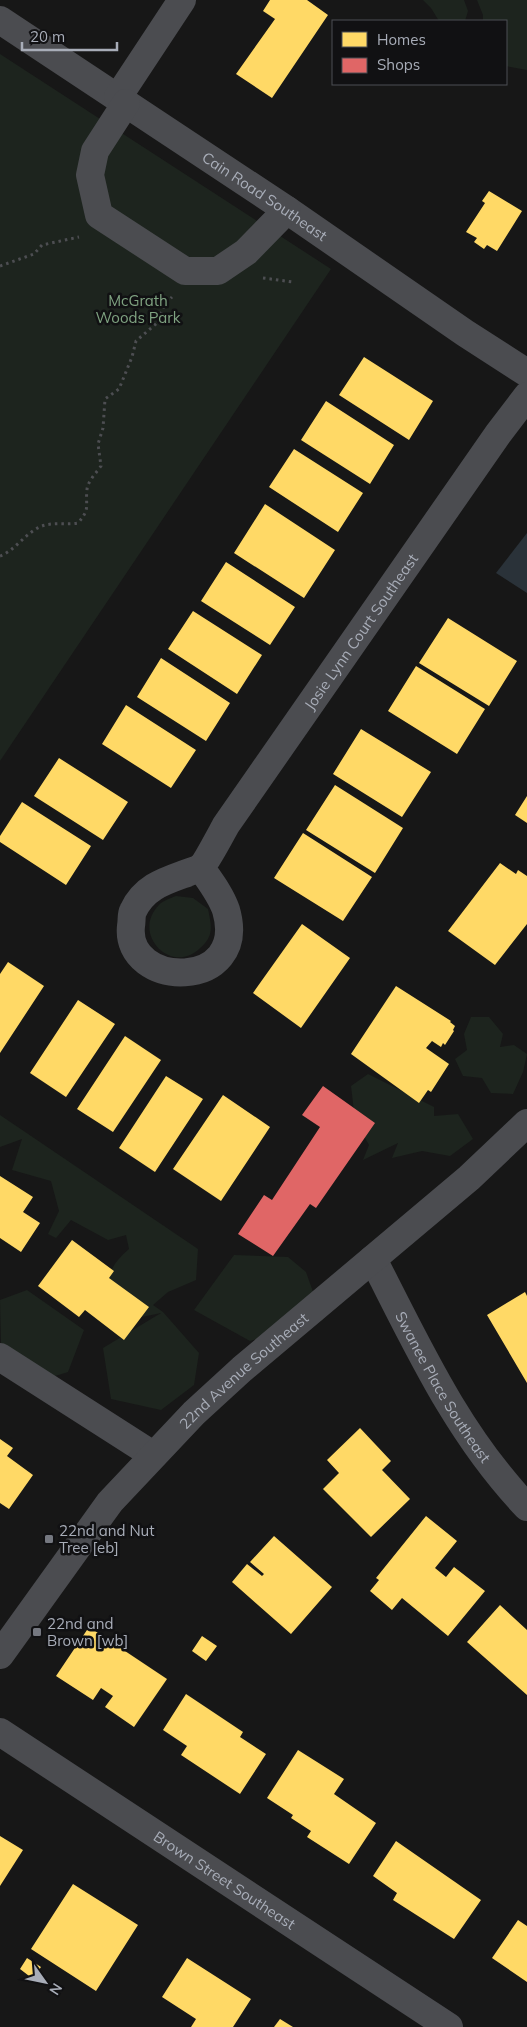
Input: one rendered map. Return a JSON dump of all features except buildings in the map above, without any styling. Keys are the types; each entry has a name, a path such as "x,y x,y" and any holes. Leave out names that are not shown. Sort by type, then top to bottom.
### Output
{"street":[{"path":"182,0 122,100 95,151 90,175 99,215 185,271 218,271 246,252 287,210"},
{"name":"Cain Road Southeast","path":"0,20 287,210 527,373"},
{"name":"Josie Lynn Court Southeast","path":"202,868 226,825 487,450 527,396"},
{"name":"22nd Avenue Southeast","path":"0,1655 110,1502 153,1455 242,1368 469,1178 527,1123"},
{"name":"Swanee Place Southeast","path":"373,1259 442,1394 481,1455 527,1507"},
{"path":"0,1357 153,1455"},
{"name":"Brown Street Southeast","path":"0,1732 449,2027"}],"path":[{"path":"0,266 34,254 42,245 82,236"},
{"path":"0,556 7,554 28,535 43,526 78,523 85,515 88,502 86,488 101,466 98,444 103,428 106,399 119,389 136,342 157,323 165,304 183,284 185,271"}],"green space":[{"path":"423,0 464,0 468,11 465,20 438,20"},
{"path":"477,0 527,0 527,70 507,66 507,20 483,20"},
{"name":"McGrath Woods Park","path":"0,54 331,269 0,761"},
{"path":"176,896 193,898 208,909 211,927 207,941 198,950 187,956 176,957 166,954 158,947 152,938 149,927 151,916 159,905"},
{"path":"471,1017 489,1017 503,1034 500,1047 514,1045 527,1054 523,1072 513,1094 491,1093 482,1078 463,1076 455,1059 467,1050 464,1034"},
{"path":"368,1074 434,1107 434,1116 458,1114 473,1139 450,1156 422,1151 392,1158 398,1143 363,1160 369,1145 355,1120 351,1086"},
{"path":"0,1115 198,1249 196,1280 168,1292 153,1305 163,1312 199,1353 194,1385 161,1410 111,1399 103,1348 161,1313 132,1319 107,1292 113,1268 129,1249 126,1235 108,1240 71,1220 56,1238 48,1234 59,1211 51,1181 12,1170 22,1139 0,1147"},
{"path":"234,1255 288,1257 306,1272 323,1320 250,1341 194,1310"},
{"path":"27,1290 84,1330 68,1372 23,1386 1,1344 0,1300"}],"shaded area":[{"path":"527,533 527,593 496,573"}],"place":[{"name":"22nd and Nut Tree [eb]","path":"49,1539"},
{"name":"22nd and Brown [wb]","path":"37,1632"}]}
